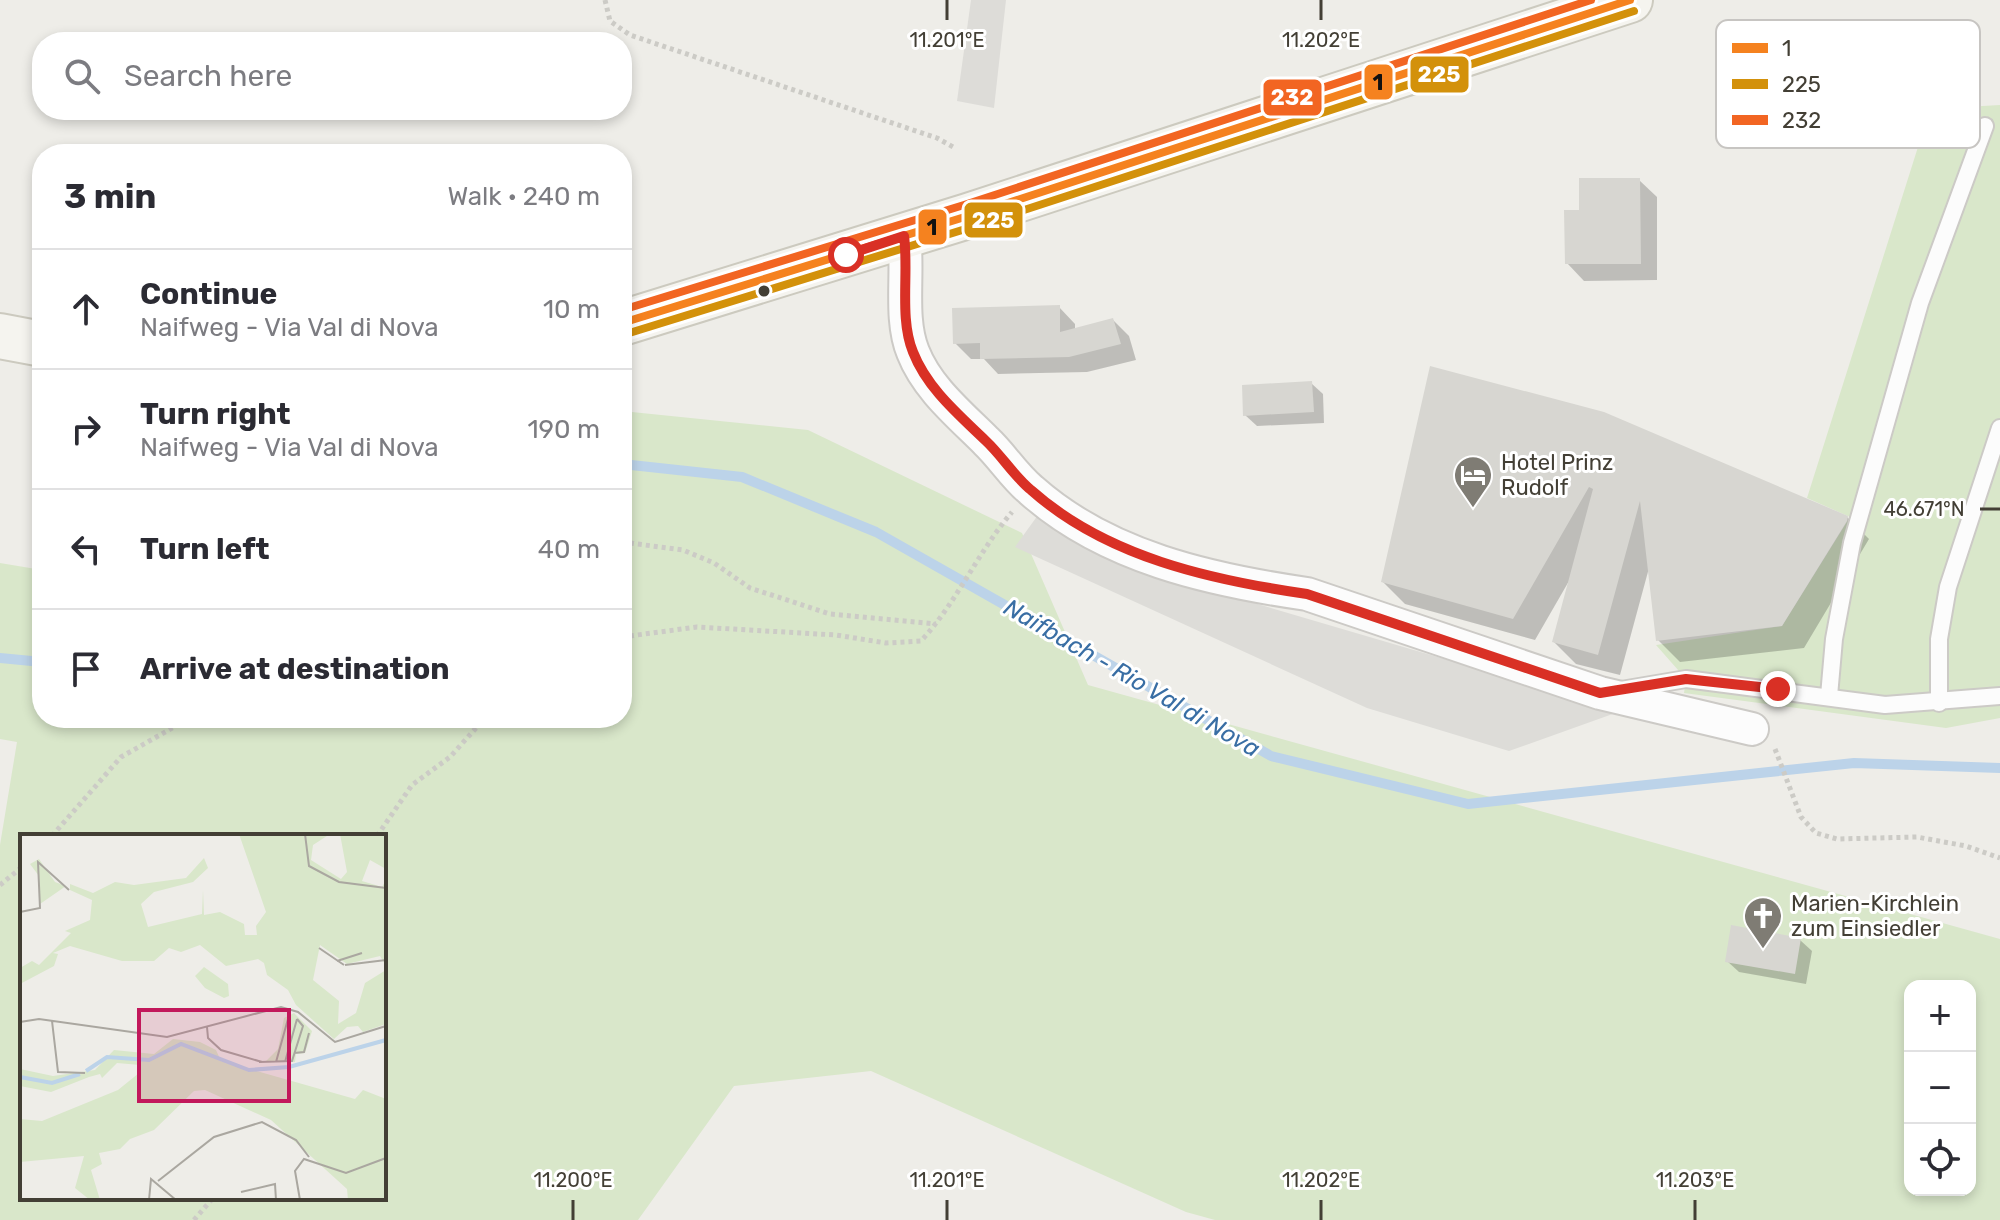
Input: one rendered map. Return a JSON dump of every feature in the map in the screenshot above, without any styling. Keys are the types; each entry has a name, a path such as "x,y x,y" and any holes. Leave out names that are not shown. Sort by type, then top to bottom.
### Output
{"main road":[{"path":"632,320 904,236 1630,0"},
{"path":"0,336 32,342"}],"street":[{"path":"904,236 911,349 923,372 947,403 1030,490 1092,534 1155,561 1259,587 1307,594 1600,693 1752,729"}],"lane":[{"path":"1980,140 1985,126"},
{"path":"1829,696 1834,639 1852,543 1920,303 1977,148"},
{"path":"1939,703 1939,639 1948,587 2000,428"},
{"path":"1600,693 1686,679 1885,705 2000,696"}],"path":[{"path":"605,0 610,21 626,32"},
{"path":"632,36 937,138 955,148"},
{"path":"632,636 697,627 836,635 886,643 921,641 937,624 994,534"},
{"path":"632,543 683,550 714,563 750,588 830,614 937,624"},
{"path":"54,834 121,757 172,728"},
{"path":"378,834 412,785 450,757 476,728"},
{"path":"1775,750 1789,793 1801,817 1816,833 1837,839 1917,837 1966,846 2000,858"},
{"path":"0,885 20,869"},
{"path":"194,1220 211,1200"}],"green space":[{"path":"2000,105 2000,718 1946,728 1684,693 1686,679 1656,645 1782,626 1850,517 1807,498 1918,148 1980,148 1980,106"},
{"path":"632,412 808,430 1022,533 1088,685 2000,939 2000,1220 1215,1220 1186,1212 871,1071 734,1086 638,1220 0,1220 0,845 17,742 0,739 0,563 32,568 32,728 632,728"}],"shaded area":[{"path":"971,0 1006,0 994,108 957,101"},
{"path":"1038,515 1078,544 1128,566 1621,711 1509,751 1367,708 1015,547"}],"building":[{"path":"1579,178 1640,178 1641,264 1565,264 1564,210 1579,210"},
{"path":"1060,305 1060,332 1113,318 1121,344 1069,357 980,359 980,343 953,344 952,308"},
{"path":"1430,366 1604,412 1848,516 1847,521 1782,626 1656,641 1640,501 1598,655 1552,642 1593,489 1589,487 1513,619 1381,582"},
{"path":"1312,381 1314,412 1243,416 1242,385"},
{"name":"Marien-Kirchlein zum Einsiedler","path":"1731,925 1801,938 1795,974 1725,962"}],"waterway":[{"name":"Naifbach - Rio Val di Nova","path":"632,465 742,477 876,532 1271,756 1468,804 1854,763 2000,768"},
{"name":"Naifbach - Rio Val di Nova","path":"0,658 32,661"}],"transit line":[{"name":"232","path":"632,307 964,205 1591,0"},
{"name":"1","path":"632,320 968,216 1630,0"},
{"name":"225","path":"632,332 972,227 1634,11"}],"place":[{"name":"Hotel Prinz Rudolf","path":"1473,509"},
{"name":"Marien-Kirchlein zum Einsiedler","path":"1763,950"}],"route":[{"path":"846,255 904,236 911,349 923,372 947,403 1030,490 1092,534 1155,561 1259,587 1307,594 1356,613 1445,638 1600,693 1686,679 1778,689"}]}
